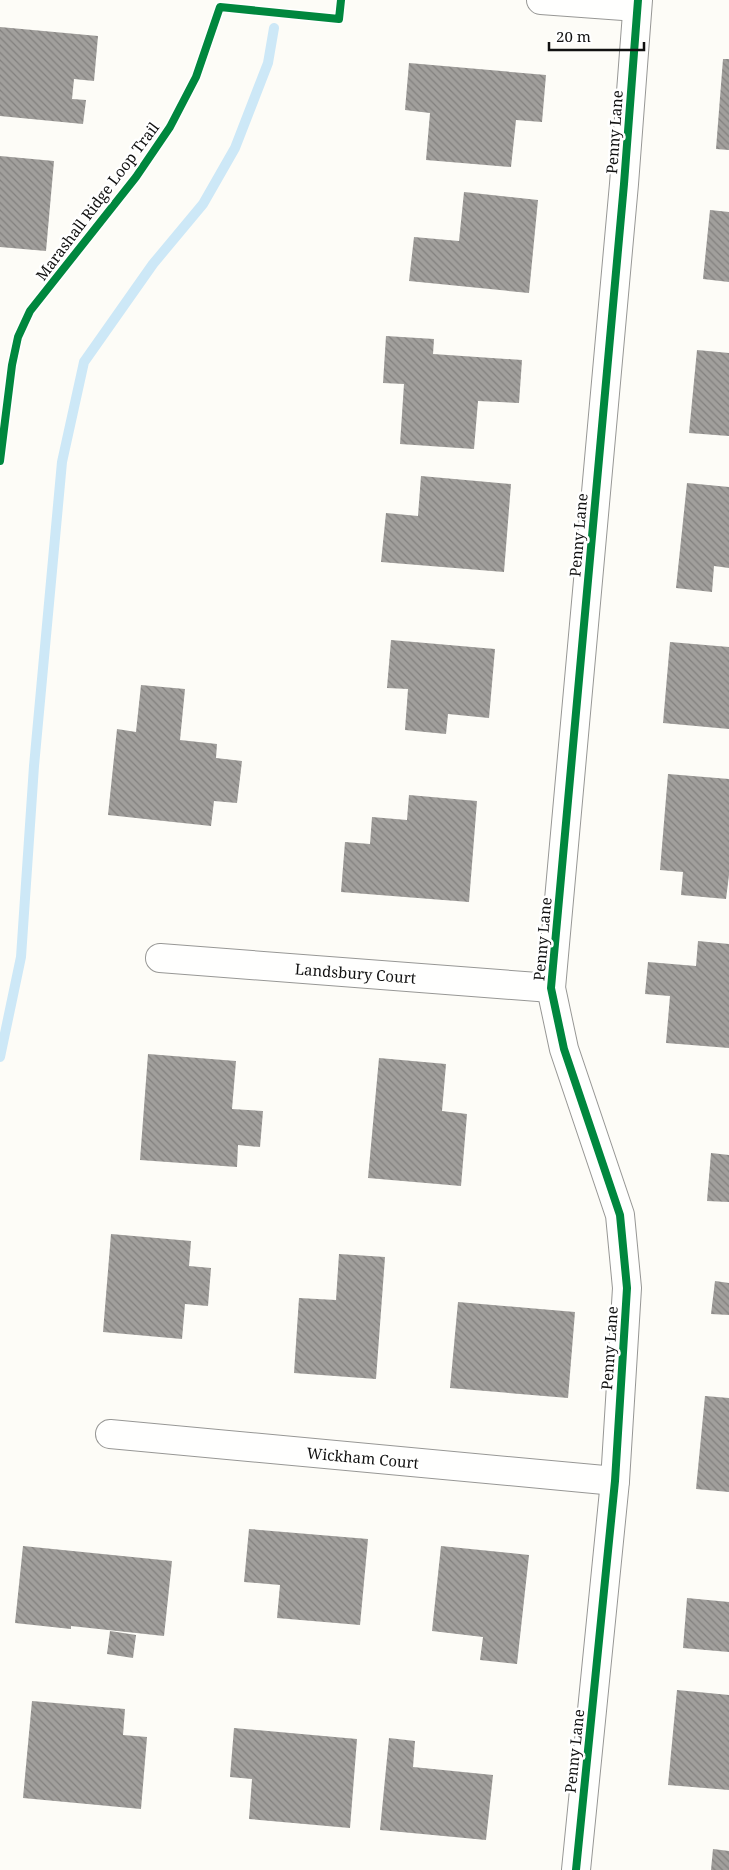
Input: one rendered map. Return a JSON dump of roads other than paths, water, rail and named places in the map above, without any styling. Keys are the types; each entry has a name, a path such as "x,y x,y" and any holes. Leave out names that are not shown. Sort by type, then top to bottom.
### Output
{"street":[{"path":"541,0 637,4"},
{"name":"Penny Lane","path":"576,1870 615,1481 627,1288 620,1215 564,1049 551,988 624,184 637,4"},
{"name":"Landsbury Court","path":"160,958 551,988"},
{"name":"Wickham Court","path":"110,1434 615,1481"}],"waterway":[{"path":"0,1057 21,957 34,766 62,462 84,362 153,264 203,204 235,148 268,63 274,28"}]}
